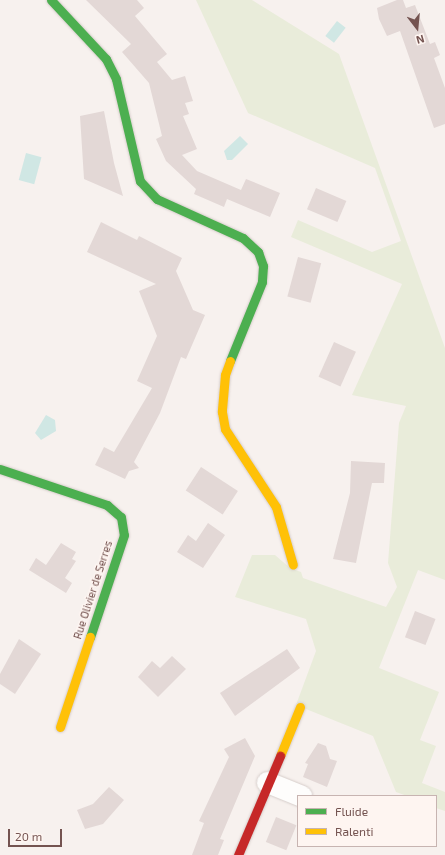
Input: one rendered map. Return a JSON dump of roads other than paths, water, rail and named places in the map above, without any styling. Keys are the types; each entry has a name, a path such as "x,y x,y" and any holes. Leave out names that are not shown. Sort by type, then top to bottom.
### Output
{"street":[{"path":"51,0 106,59 116,79 140,181 157,199 243,238 258,252 263,266 262,282 225,375 222,412 225,429 276,507 293,565"},
{"name":"Rue Olivier de Serres","path":"0,468 107,505 122,517 124,535 60,727"},
{"path":"238,855 267,782 300,707"},
{"path":"267,782 299,795"}],"water":[{"path":"337,21 346,28 334,43 325,36"},
{"path":"240,136 248,144 232,160 227,160 224,151"},
{"path":"26,153 41,157 34,184 19,180"},
{"path":"46,415 55,420 56,431 41,440 35,433"}]}
